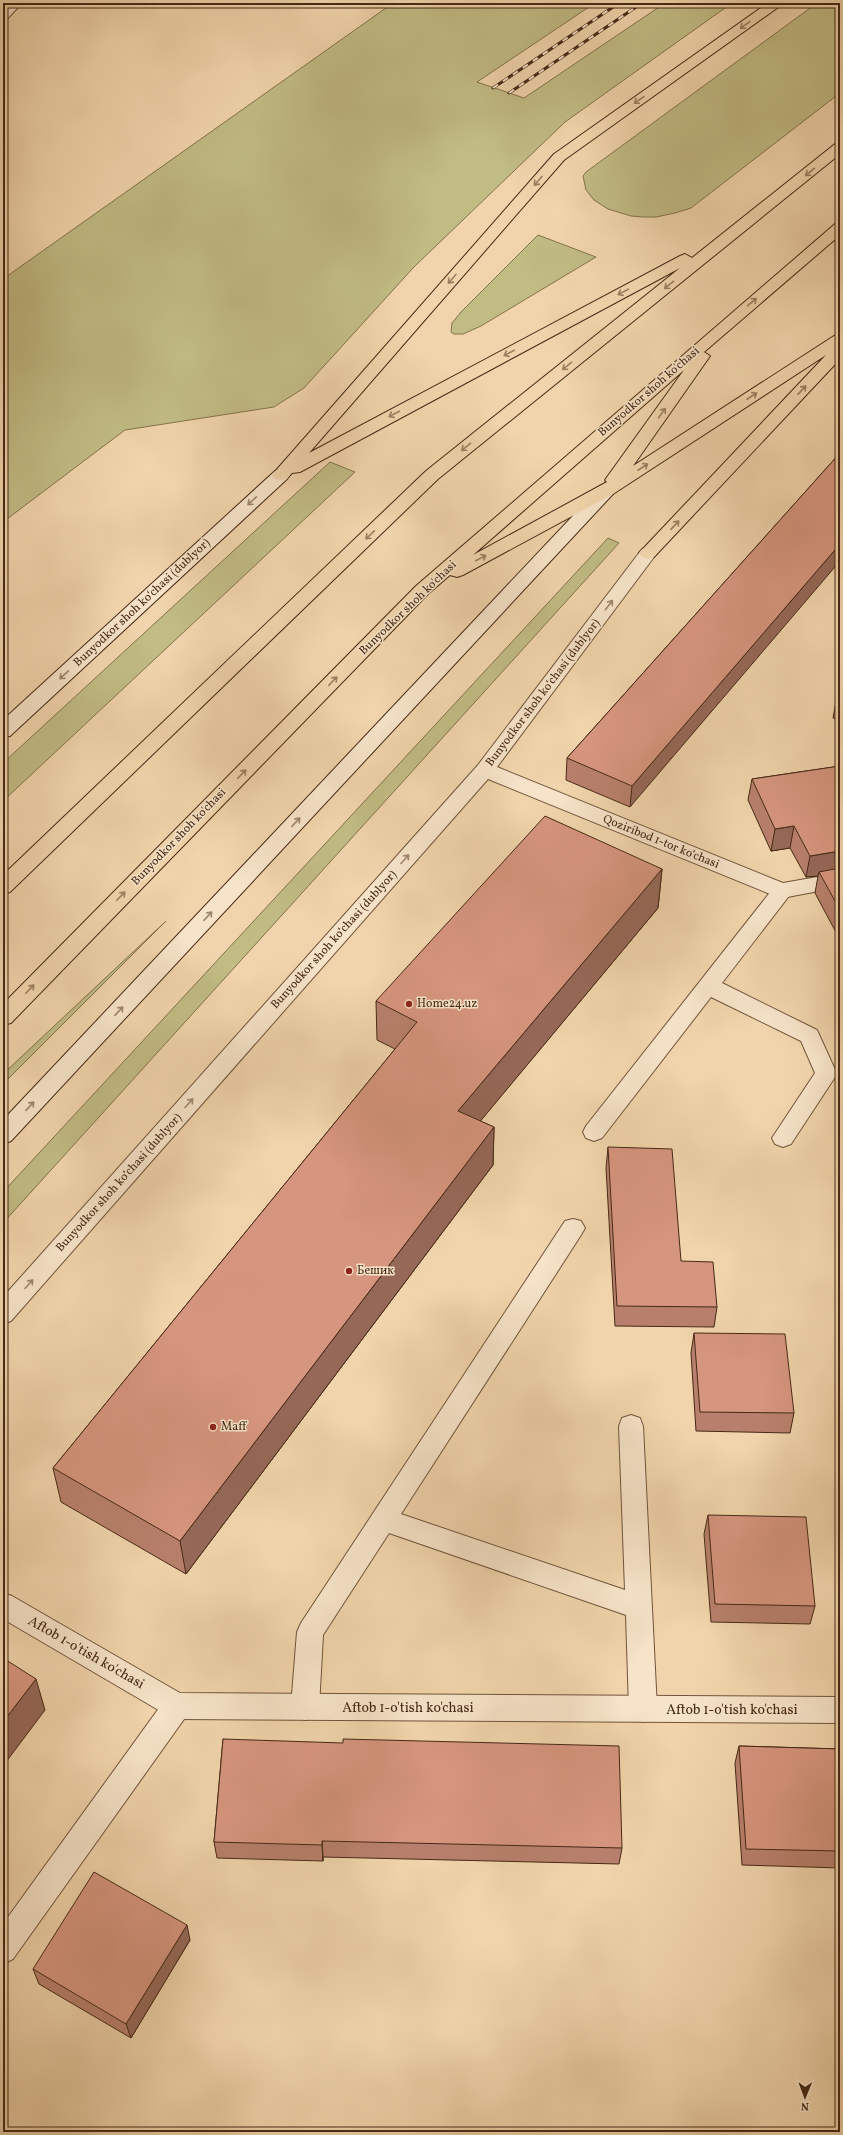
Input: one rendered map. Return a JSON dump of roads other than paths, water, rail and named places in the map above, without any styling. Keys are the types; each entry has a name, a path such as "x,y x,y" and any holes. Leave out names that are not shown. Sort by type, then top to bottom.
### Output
{"main road":[{"path":"281,475 559,156 777,3"},
{"path":"3,887 432,475 840,147"},
{"name":"Bunyodkor shoh ko'chasi","path":"3,1017 422,590 840,227"},
{"path":"281,475 732,234"},
{"path":"607,490 722,328"},
{"path":"422,590 607,490 840,339"},
{"path":"648,553 840,350"}],"street":[{"path":"3,15 15,3"},
{"name":"Bunyodkor shoh koʻchasi (dublyor)","path":"3,731 281,475"},
{"path":"3,1135 607,490"},
{"name":"Bunyodkor shoh koʻchasi (dublyor)","path":"3,1314 484,770 648,553"},
{"name":"Qoziribod 1-tor ko‘chasi","path":"484,770 782,891"},
{"path":"594,1132 782,891 840,880"},
{"path":"708,986 809,1036 826,1074 783,1138"},
{"path":"305,1707 310,1632 573,1228"},
{"path":"631,1426 643,1709"},
{"path":"384,1520 638,1607"},
{"name":"Aftob 1-o'tish ko'chasi","path":"3,1604 177,1706 840,1710"},
{"path":"3,1950 177,1706"}],"railway":[{"path":"493,88 619,3"},
{"path":"509,93 642,3"}],"place":[{"name":"Home24.uz","path":"409,1004"},
{"name":"Бешик","path":"349,1271"},
{"name":"Maff","path":"213,1427"}]}
